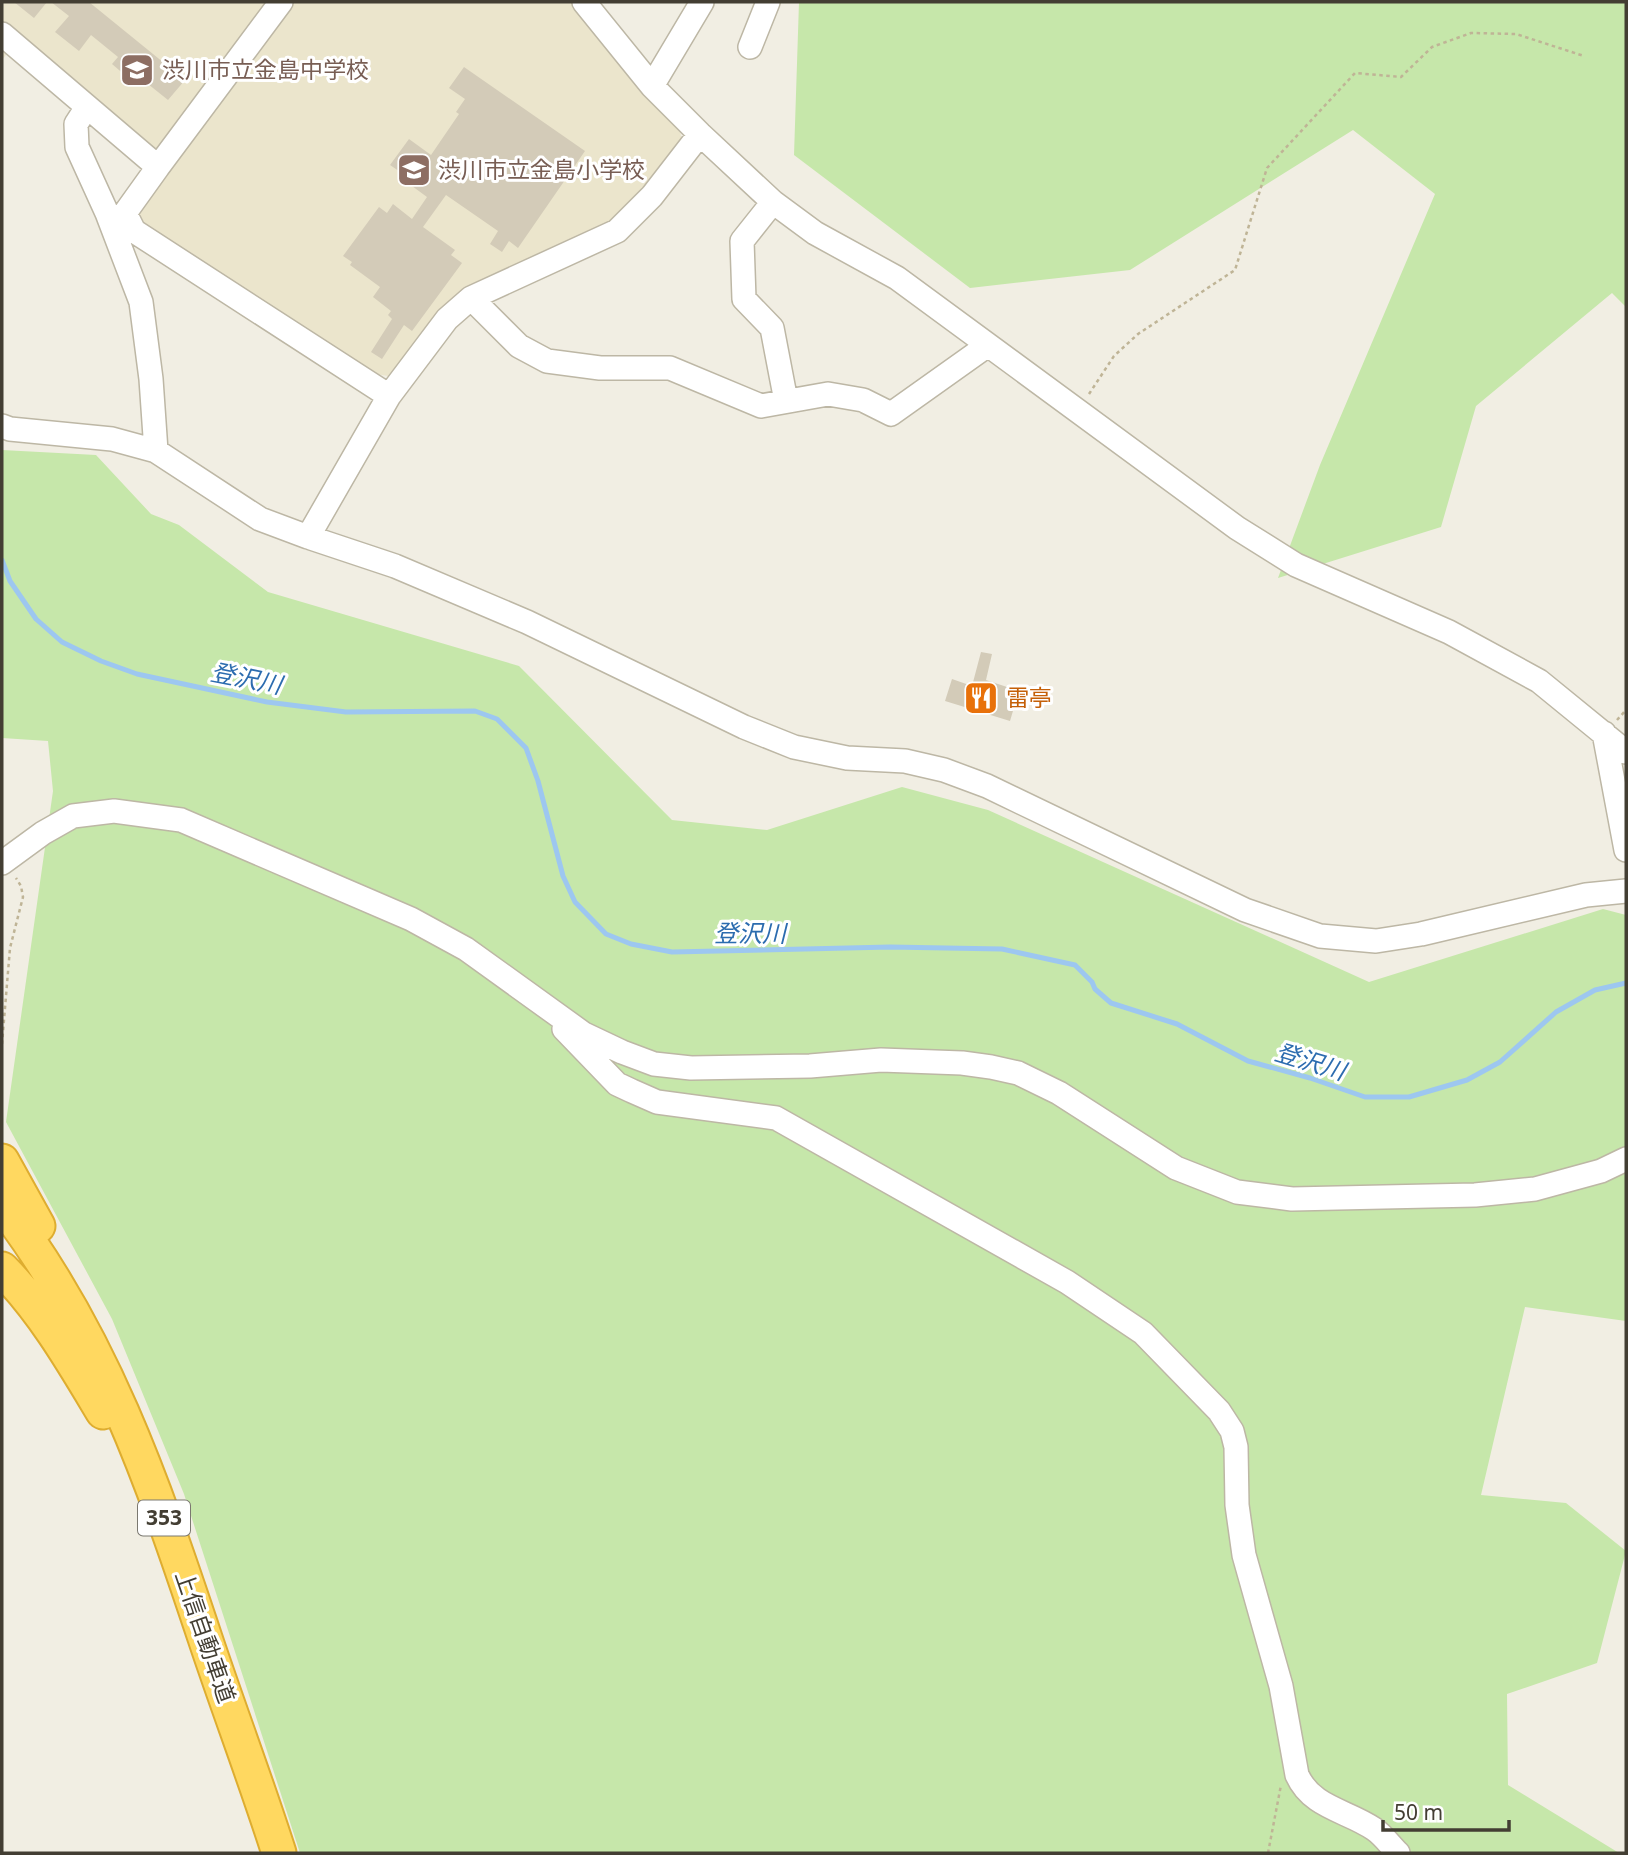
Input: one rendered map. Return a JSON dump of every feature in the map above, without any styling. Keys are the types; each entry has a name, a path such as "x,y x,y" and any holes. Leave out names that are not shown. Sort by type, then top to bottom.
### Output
{"highway":[{"path":"2,1161 95,1337 108,1401"},
{"name":"上信自動車道","path":"2,1204 26,1236 91,1344 108,1401 263,1853"},
{"name":"上信自動車道","path":"2,1227 108,1401 154,1488 279,1853"},
{"path":"2,1269 21,1288 59,1341 108,1401"}],"street":[{"path":"281,2 125,213 134,231 389,396"},
{"path":"584,2 652,86 773,202 815,233 897,278 1237,528 1296,565 1438,627 1539,681 1626,752"},
{"path":"652,86 702,2"},
{"path":"750,47 768,2"},
{"path":"2,34 158,167"},
{"path":"87,107 76,124 77,146 107,213 141,302 151,379 156,451"},
{"path":"308,537 389,396 447,319 471,298 617,231 652,196 700,134"},
{"path":"773,202 742,241 744,299 772,328 786,401"},
{"path":"471,298 519,346 547,361 600,368 670,368 761,406 828,394 863,400 891,414 988,345"},
{"path":"2,426 112,439 156,451 260,519 395,566 515,617 744,727 794,747 847,758 905,761 944,770 987,786 1245,910 1320,936 1376,941 1421,934 1586,895 1626,891"},
{"path":"1604,733 1626,850"},
{"path":"2,862 73,816 114,811 181,820 411,919 466,949 584,1034 654,1064 691,1068 810,1066 881,1060 962,1063 1018,1073 1059,1093 1176,1168 1237,1192 1292,1199 1475,1195 1535,1189 1601,1171 1626,1159"},
{"path":"541,1003 617,1084 657,1102 776,1118 1067,1282 1143,1333 1219,1411 1232,1431 1236,1447 1237,1505 1244,1555 1281,1686 1297,1775 1303,1789 1317,1802 1343,1812 1376,1830 1398,1853"}],"path":[{"path":"1078,411 1114,356 1138,334 1235,270 1267,168 1355,73 1401,77 1433,47 1471,33 1516,34 1584,56"},
{"path":"2,862 21,886 23,897 10,948 2,1044"},
{"path":"1268,1853 1283,1774"}],"shaded area":[{"name":"渋川市立金島中学校","path":"2,2 268,2 154,156 18,39 2,60"},
{"name":"渋川市立金島小学校","path":"291,2 573,2 636,85 680,131 682,141 640,198 605,229 460,298 394,377 376,374 136,222 135,212"}],"green space":[{"path":"799,2 1626,2 1626,307 1612,293 1476,406 1441,527 1278,578 1320,465 1435,194 1353,130 1130,270 970,288 794,155"},
{"path":"2,450 96,455 151,514 179,525 268,592 519,666 672,820 767,830 902,787 988,810 1369,982 1603,909 1626,915 1626,1321 1525,1307 1481,1495 1566,1503 1626,1551 1597,1663 1507,1694 1508,1785 1619,1853 300,1853 184,1494 112,1319 6,1122 53,791 48,741 2,738"}],"building":[{"path":"14,2 47,2 34,18"},
{"path":"51,2 89,2 185,80 168,100 138,76 133,82 112,64 118,57 91,35 79,51 55,32 69,16"},
{"path":"464,67 585,151 518,248 509,241 502,252 490,244 498,231 446,195 423,227 455,250 451,255 462,263 412,331 404,325 382,359 371,352 392,319 388,315 391,311 373,297 380,287 350,265 352,262 343,256 379,207 387,213 393,204 412,219 427,197 412,186 415,182 390,165 409,139 431,155 459,114 456,112 465,99 449,88"},
{"name":"雷亭","path":"981,652 992,654 986,680 1010,688 1009,692 1018,694 1010,721 945,701 952,679 972,686"}],"waterway":[{"name":"登沢川","path":"2,560 10,581 36,619 62,642 101,661 137,674 267,702 346,712 475,711 497,719 526,748 538,781 563,876 575,902 606,934 631,944 672,952 890,947 1002,949 1075,965 1111,1003 1177,1024 1248,1061 1365,1097 1409,1097 1467,1080 1500,1062 1556,1012 1595,990 1626,983"}],"place":[{"name":"渋川市立金島中学校","path":"137,70"},
{"name":"渋川市立金島小学校","path":"414,170"},
{"name":"雷亭","path":"981,698"}]}
